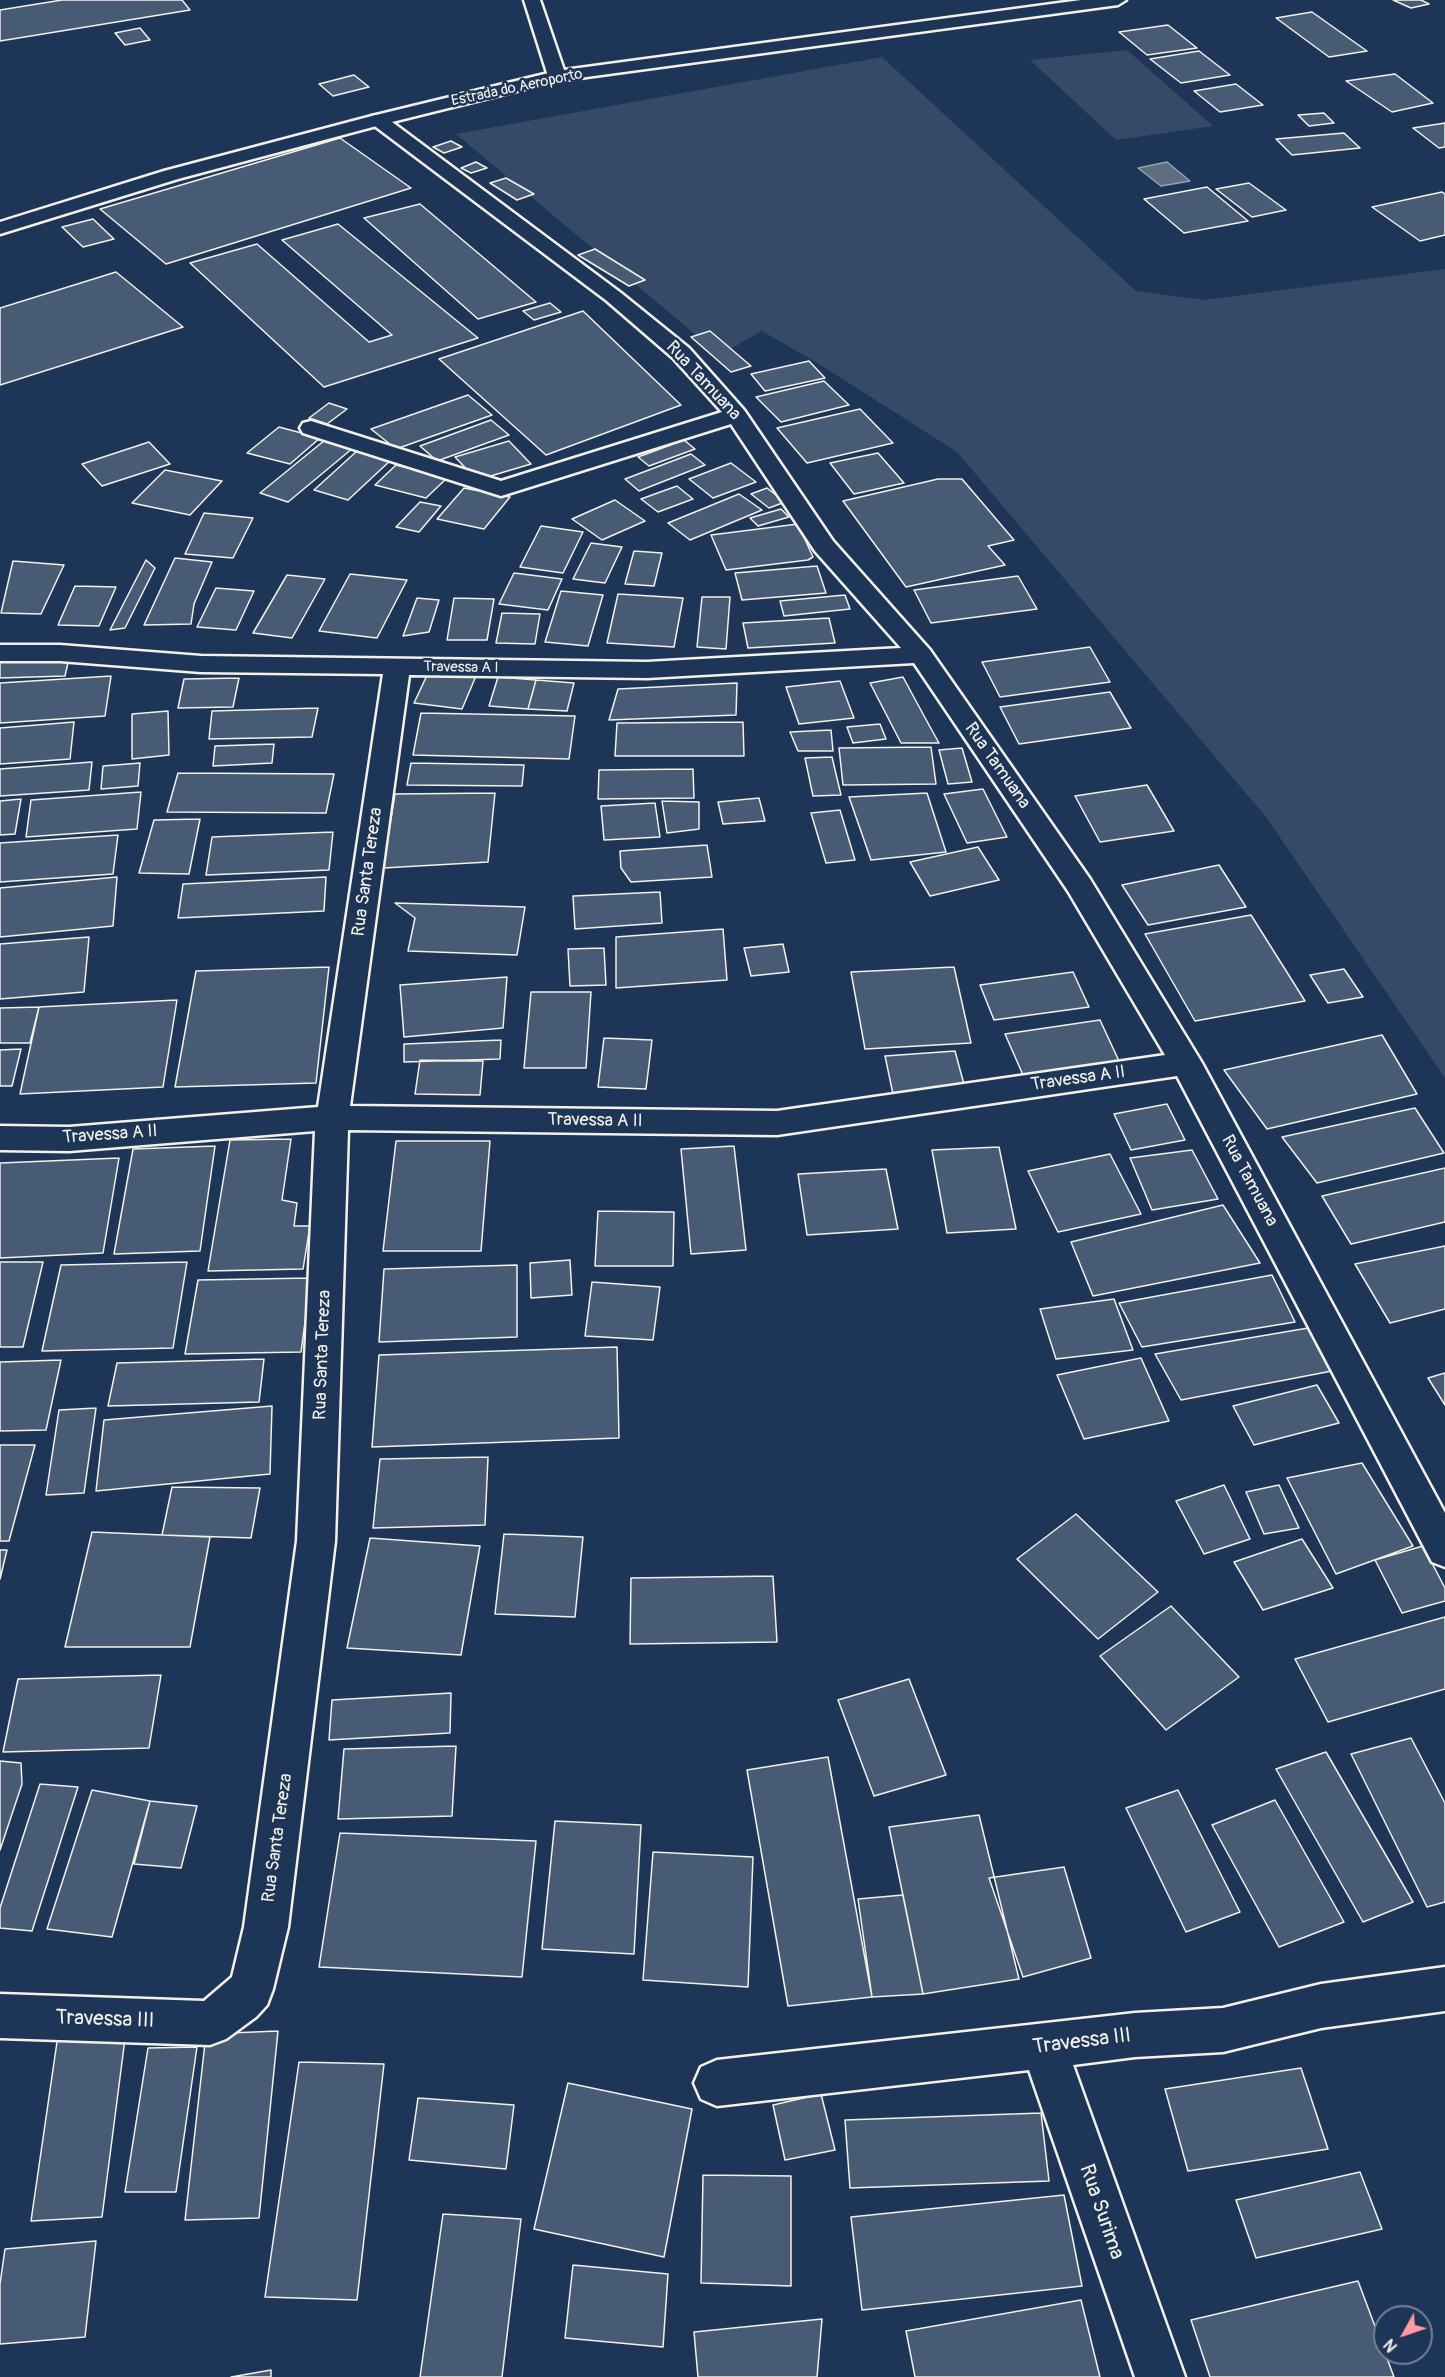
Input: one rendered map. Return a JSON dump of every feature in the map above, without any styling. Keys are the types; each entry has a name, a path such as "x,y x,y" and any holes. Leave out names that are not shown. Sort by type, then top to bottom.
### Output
{"street":[{"path":"532,0 557,76"},
{"name":"Estrada do Aeroporto","path":"0,228 171,174 557,76 1118,0"},
{"name":"Rua Tamuana","path":"378,120 614,297 681,353 736,415 824,546 921,655 1080,886 1186,1064 1445,1550"},
{"path":"311,428 501,489 736,415"},
{"name":"Travessa A I","path":"0,653 60,653 201,664 646,670 921,655"},
{"name":"Rua Santa Tereza","path":"210,2023 240,2001 251,1989 266,1927 283,1807 316,1541 332,1118 397,667"},
{"name":"Travessa A II","path":"0,1138 69,1139 332,1118 777,1123 1186,1064"},
{"name":"Travessa III","path":"717,2083 1135,2035 1223,2030 1322,2006 1445,1989"},
{"name":"Travessa III","path":"0,2016 210,2023"},
{"name":"Rua Surima","path":"1044,2047 1160,2377"}],"shaded area":[{"path":"1127,50 1213,126 1116,140 1030,60"},
{"path":"882,57 1136,291 1204,300 1445,269 1445,1078 1266,817 957,452 819,364 762,331 720,355 456,134"},
{"path":"1167,162 1190,181 1161,186 1138,168"}],"building":[{"path":"62,0 182,0 190,10 0,41 0,10"},
{"path":"1393,0 1421,0 1429,4 1411,8"},
{"path":"1312,12 1367,51 1329,57 1276,18"},
{"path":"1168,25 1197,48 1147,55 1119,32"},
{"path":"140,28 150,40 125,45 115,33"},
{"path":"1199,51 1230,75 1181,83 1150,59"},
{"path":"1395,74 1433,103 1392,112 1346,81"},
{"path":"354,75 369,87 333,96 319,84"},
{"path":"1236,84 1263,105 1220,112 1194,91"},
{"path":"1324,113 1334,123 1309,126 1298,115"},
{"path":"1445,123 1445,147 1439,148 1413,128"},
{"path":"1344,133 1360,148 1292,155 1276,139"},
{"path":"340,138 411,188 166,264 100,209"},
{"path":"451,141 462,147 444,153 433,147"},
{"path":"476,162 487,168 471,173 461,168"},
{"path":"506,178 534,194 517,200 490,183"},
{"path":"1249,183 1286,210 1252,217 1216,189"},
{"path":"1207,187 1248,221 1184,233 1144,199"},
{"path":"1442,192 1445,194 1445,235 1420,241 1372,207"},
{"path":"420,204 536,302 478,319 364,218"},
{"path":"93,219 114,239 83,247 62,227"},
{"path":"338,224 478,338 324,387 190,263 257,244 369,342 392,335 282,240"},
{"path":"595,249 645,280 629,286 578,255"},
{"path":"116,272 183,327 0,385 0,308"},
{"path":"550,303 561,312 534,320 523,311"},
{"path":"583,311 681,405 546,455 439,359"},
{"path":"710,331 751,366 731,372 691,337"},
{"path":"809,361 825,378 765,391 751,374"},
{"path":"824,381 849,405 781,422 756,397"},
{"path":"468,395 492,415 396,449 371,429"},
{"path":"329,403 347,409 327,424 309,418"},
{"path":"860,409 893,443 807,463 777,428"},
{"path":"491,420 509,435 437,461 420,446"},
{"path":"279,427 320,438 290,464 247,453"},
{"path":"325,440 353,448 288,502 260,493"},
{"path":"684,440 695,449 649,466 638,457"},
{"path":"509,441 531,464 477,480 455,457"},
{"path":"149,442 170,464 102,486 82,464"},
{"path":"357,451 391,460 348,500 314,490"},
{"path":"878,453 904,483 854,494 830,463"},
{"path":"691,454 705,465 639,491 625,479"},
{"path":"731,463 756,482 713,498 689,479"},
{"path":"396,465 447,478 426,498 375,485"},
{"path":"165,470 222,481 190,515 132,503"},
{"path":"938,479 962,479 1014,540 988,546 1005,565 906,587 843,501"},
{"path":"677,486 693,499 658,512 641,499"},
{"path":"464,488 510,497 484,529 437,519"},
{"path":"767,488 785,502 769,508 751,494"},
{"path":"739,494 762,510 690,540 668,523"},
{"path":"615,500 645,521 602,540 572,519"},
{"path":"420,502 441,506 419,532 396,527"},
{"path":"781,509 789,517 758,526 750,518"},
{"path":"204,513 253,518 233,558 185,554"},
{"path":"798,524 813,557 808,560 726,570 711,535"},
{"path":"541,526 583,532 563,573 520,567"},
{"path":"591,543 622,547 605,583 573,579"},
{"path":"634,551 662,553 654,586 625,584"},
{"path":"175,558 212,562 194,604 191,624 144,625"},
{"path":"146,560 155,568 125,628 110,630"},
{"path":"13,561 64,565 41,614 1,613"},
{"path":"817,566 826,593 742,600 735,573"},
{"path":"514,573 562,579 548,610 499,604"},
{"path":"350,574 407,580 377,638 319,631"},
{"path":"287,575 325,579 292,638 253,633"},
{"path":"1018,576 1037,609 931,623 914,590"},
{"path":"75,586 116,587 99,626 58,625"},
{"path":"216,588 254,591 236,630 197,627"},
{"path":"561,591 603,595 588,646 545,642"},
{"path":"618,594 683,598 674,647 607,643"},
{"path":"845,595 850,609 784,616 780,601"},
{"path":"702,597 730,597 726,649 697,647"},
{"path":"417,598 439,600 429,632 403,636"},
{"path":"454,598 494,599 487,640 447,640"},
{"path":"502,613 540,614 535,644 496,643"},
{"path":"829,618 835,643 748,648 743,623"},
{"path":"1090,647 1110,682 1000,697 982,662"},
{"path":"69,658 65,676 0,678 0,661"},
{"path":"429,671 476,676 462,709 414,703"},
{"path":"111,676 105,716 0,723 0,683"},
{"path":"498,677 536,680 528,709 489,706"},
{"path":"903,677 939,743 901,743 870,683"},
{"path":"239,678 233,707 178,708 184,679"},
{"path":"536,680 574,683 567,711 528,709"},
{"path":"840,681 854,718 799,724 786,687"},
{"path":"737,683 736,715 609,720 618,689"},
{"path":"1110,692 1131,728 1019,744 1000,707"},
{"path":"318,708 312,737 209,739 212,711"},
{"path":"168,711 169,755 132,759 132,714"},
{"path":"421,713 575,716 569,759 413,755"},
{"path":"74,722 70,759 0,764 0,728"},
{"path":"743,722 744,756 615,756 617,723"},
{"path":"880,724 886,739 853,743 847,727"},
{"path":"831,730 833,751 798,751 790,732"},
{"path":"274,744 272,763 213,766 215,746"},
{"path":"931,747 936,784 843,785 839,748"},
{"path":"962,748 972,782 948,784 939,750"},
{"path":"832,757 841,795 813,796 805,758"},
{"path":"92,762 89,790 0,796 0,769"},
{"path":"140,763 138,786 101,789 103,766"},
{"path":"411,763 524,765 522,786 407,785"},
{"path":"693,769 694,798 598,799 599,770"},
{"path":"178,773 334,774 326,813 167,812"},
{"path":"1147,785 1174,831 1100,842 1075,796"},
{"path":"983,789 1007,837 967,843 944,794"},
{"path":"141,792 137,829 26,837 31,800"},
{"path":"495,793 488,862 383,868 395,794"},
{"path":"927,793 946,852 871,860 849,797"},
{"path":"759,798 765,821 723,824 718,802"},
{"path":"21,799 15,834 0,835 0,801"},
{"path":"662,801 699,802 699,829 667,833"},
{"path":"655,803 660,837 604,840 601,806"},
{"path":"840,810 855,860 826,863 811,813"},
{"path":"200,819 189,874 139,873 154,820"},
{"path":"333,832 329,870 206,875 212,837"},
{"path":"118,835 113,874 0,882 0,843"},
{"path":"707,845 712,877 631,882 621,868 620,851"},
{"path":"978,847 999,880 930,896 910,862"},
{"path":"1219,865 1246,907 1148,925 1122,885"},
{"path":"117,877 113,926 0,937 0,888"},
{"path":"326,877 324,911 178,918 183,884"},
{"path":"660,892 662,923 575,929 573,896"},
{"path":"395,903 525,907 517,955 408,951 415,918"},
{"path":"1251,915 1305,1001 1195,1021 1145,934"},
{"path":"723,929 727,980 616,988 616,937"},
{"path":"89,937 84,992 0,999 0,944"},
{"path":"783,944 789,972 751,976 744,948"},
{"path":"604,948 606,985 570,986 568,949"},
{"path":"329,967 316,1083 175,1087 196,971"},
{"path":"954,967 971,1043 865,1049 851,972"},
{"path":"1344,969 1363,997 1328,1003 1310,975"},
{"path":"1073,972 1089,1007 994,1020 980,985"},
{"path":"507,977 503,1028 404,1037 400,985"},
{"path":"531,992 591,992 586,1068 524,1068"},
{"path":"177,1000 163,1087 20,1094 39,1007"},
{"path":"39,1007 30,1043 0,1043 0,1008"},
{"path":"1100,1020 1119,1061 1023,1075 1005,1034"},
{"path":"1382,1035 1417,1094 1267,1129 1224,1070"},
{"path":"604,1038 652,1040 646,1089 598,1087"},
{"path":"501,1040 500,1059 404,1062 404,1044"},
{"path":"21,1049 12,1086 0,1086 0,1050"},
{"path":"955,1051 965,1088 893,1094 885,1056"},
{"path":"420,1060 483,1061 480,1095 415,1094"},
{"path":"1167,1104 1185,1140 1131,1150 1114,1114"},
{"path":"1415,1108 1444,1153 1317,1183 1282,1137"},
{"path":"291,1139 282,1200 297,1203 294,1226 310,1226 303,1269 208,1271 230,1140"},
{"path":"396,1141 490,1141 481,1251 383,1251"},
{"path":"215,1146 200,1251 114,1254 133,1149"},
{"path":"734,1146 746,1250 691,1254 681,1149"},
{"path":"999,1147 1016,1229 947,1233 932,1150"},
{"path":"1192,1150 1218,1199 1152,1210 1130,1158"},
{"path":"1110,1154 1141,1214 1058,1232 1028,1171"},
{"path":"119,1158 103,1253 0,1258 0,1163"},
{"path":"1445,1168 1445,1222 1351,1244 1322,1196"},
{"path":"886,1169 898,1229 807,1235 798,1174"},
{"path":"1223,1205 1260,1263 1093,1296 1071,1242"},
{"path":"598,1211 674,1212 673,1266 595,1266"},
{"path":"1445,1246 1445,1309 1390,1323 1355,1264"},
{"path":"570,1260 572,1295 531,1298 530,1263"},
{"path":"0,1262 43,1262 23,1347 0,1347"},
{"path":"187,1262 173,1348 42,1351 61,1265"},
{"path":"517,1265 517,1337 379,1342 384,1269"},
{"path":"1272,1275 1295,1322 1142,1347 1119,1303"},
{"path":"311,1278 301,1352 185,1354 198,1280"},
{"path":"592,1282 660,1287 653,1340 585,1336"},
{"path":"1114,1299 1133,1350 1056,1359 1040,1309"},
{"path":"1314,1327 1337,1370 1181,1400 1155,1354"},
{"path":"617,1347 619,1438 372,1447 379,1355"},
{"path":"1141,1358 1169,1421 1084,1439 1057,1375"},
{"path":"264,1359 259,1402 108,1406 117,1363"},
{"path":"61,1360 46,1430 0,1431 0,1362"},
{"path":"1445,1373 1445,1405 1428,1378"},
{"path":"1317,1385 1339,1423 1254,1445 1233,1406"},
{"path":"272,1406 270,1474 96,1491 104,1420"},
{"path":"96,1408 84,1493 46,1495 59,1410"},
{"path":"0,1445 35,1445 9,1541 0,1541"},
{"path":"488,1457 485,1525 373,1528 380,1459"},
{"path":"1362,1463 1413,1546 1336,1574 1287,1478"},
{"path":"1224,1485 1250,1539 1204,1554 1176,1501"},
{"path":"1279,1485 1299,1528 1264,1534 1246,1492"},
{"path":"172,1487 260,1488 251,1538 162,1535"},
{"path":"1076,1514 1158,1592 1098,1639 1017,1559"},
{"path":"92,1532 210,1537 190,1647 65,1647"},
{"path":"504,1534 583,1537 575,1617 495,1614"},
{"path":"370,1538 480,1546 461,1655 347,1648"},
{"path":"1302,1539 1333,1588 1263,1610 1234,1562"},
{"path":"1423,1546 1445,1588 1445,1601 1402,1613 1375,1560"},
{"path":"0,1550 7,1550 0,1579"},
{"path":"773,1576 777,1642 630,1644 631,1578"},
{"path":"1171,1606 1239,1677 1166,1730 1100,1656"},
{"path":"1445,1617 1445,1689 1328,1722 1295,1659"},
{"path":"161,1675 149,1748 3,1752 18,1679"},
{"path":"909,1679 946,1775 874,1796 838,1700"},
{"path":"451,1693 450,1733 329,1740 332,1700"},
{"path":"1411,1738 1445,1803 1445,1902 1427,1907 1351,1754"},
{"path":"456,1746 452,1816 338,1819 344,1749"},
{"path":"1326,1752 1413,1902 1363,1922 1276,1769"},
{"path":"828,1757 872,1997 788,2006 747,1770"},
{"path":"0,1761 21,1763 22,1784 0,1850"},
{"path":"40,1784 78,1787 32,1931 0,1928 0,1908"},
{"path":"92,1790 150,1801 112,1937 47,1929"},
{"path":"1178,1790 1240,1912 1186,1932 1126,1808"},
{"path":"1275,1800 1344,1922 1279,1947 1212,1825"},
{"path":"150,1801 197,1806 181,1868 134,1864"},
{"path":"979,1815 1019,1979 923,1994 889,1827"},
{"path":"555,1821 641,1825 634,1954 542,1949"},
{"path":"340,1833 536,1841 522,1977 319,1967"},
{"path":"653,1852 753,1857 748,1987 643,1980"},
{"path":"1064,1867 1091,1958 1023,1977 989,1878"},
{"path":"903,1895 923,1994 872,1997 858,1899"},
{"path":"126,2031 102,2217 31,2221 58,2035"},
{"path":"278,2031 259,2218 185,2220 206,2034"},
{"path":"197,2047 176,2192 125,2192 148,2048"},
{"path":"299,2062 384,2064 357,2300 265,2297"},
{"path":"1301,2068 1328,2149 1188,2171 1165,2089"},
{"path":"568,2083 692,2109 664,2257 534,2229"},
{"path":"821,2094 835,2150 785,2160 773,2105"},
{"path":"418,2098 514,2105 506,2169 409,2160"},
{"path":"1041,2113 1049,2181 850,2188 845,2120"},
{"path":"1360,2172 1382,2229 1256,2258 1236,2200"},
{"path":"703,2175 791,2176 791,2286 701,2283"},
{"path":"1064,2195 1082,2286 862,2310 851,2217"},
{"path":"443,2214 521,2219 502,2377 420,2377"},
{"path":"96,2241 85,2337 0,2344 0,2284 5,2249"},
{"path":"573,2265 668,2274 663,2347 565,2338"},
{"path":"1358,2281 1373,2321 1373,2365 1390,2365 1394,2377 1210,2377 1191,2320"},
{"path":"1081,2300 1100,2377 915,2377 906,2331"},
{"path":"822,2319 817,2377 698,2377 694,2332"},
{"path":"271,2370 271,2377 231,2377"}]}
